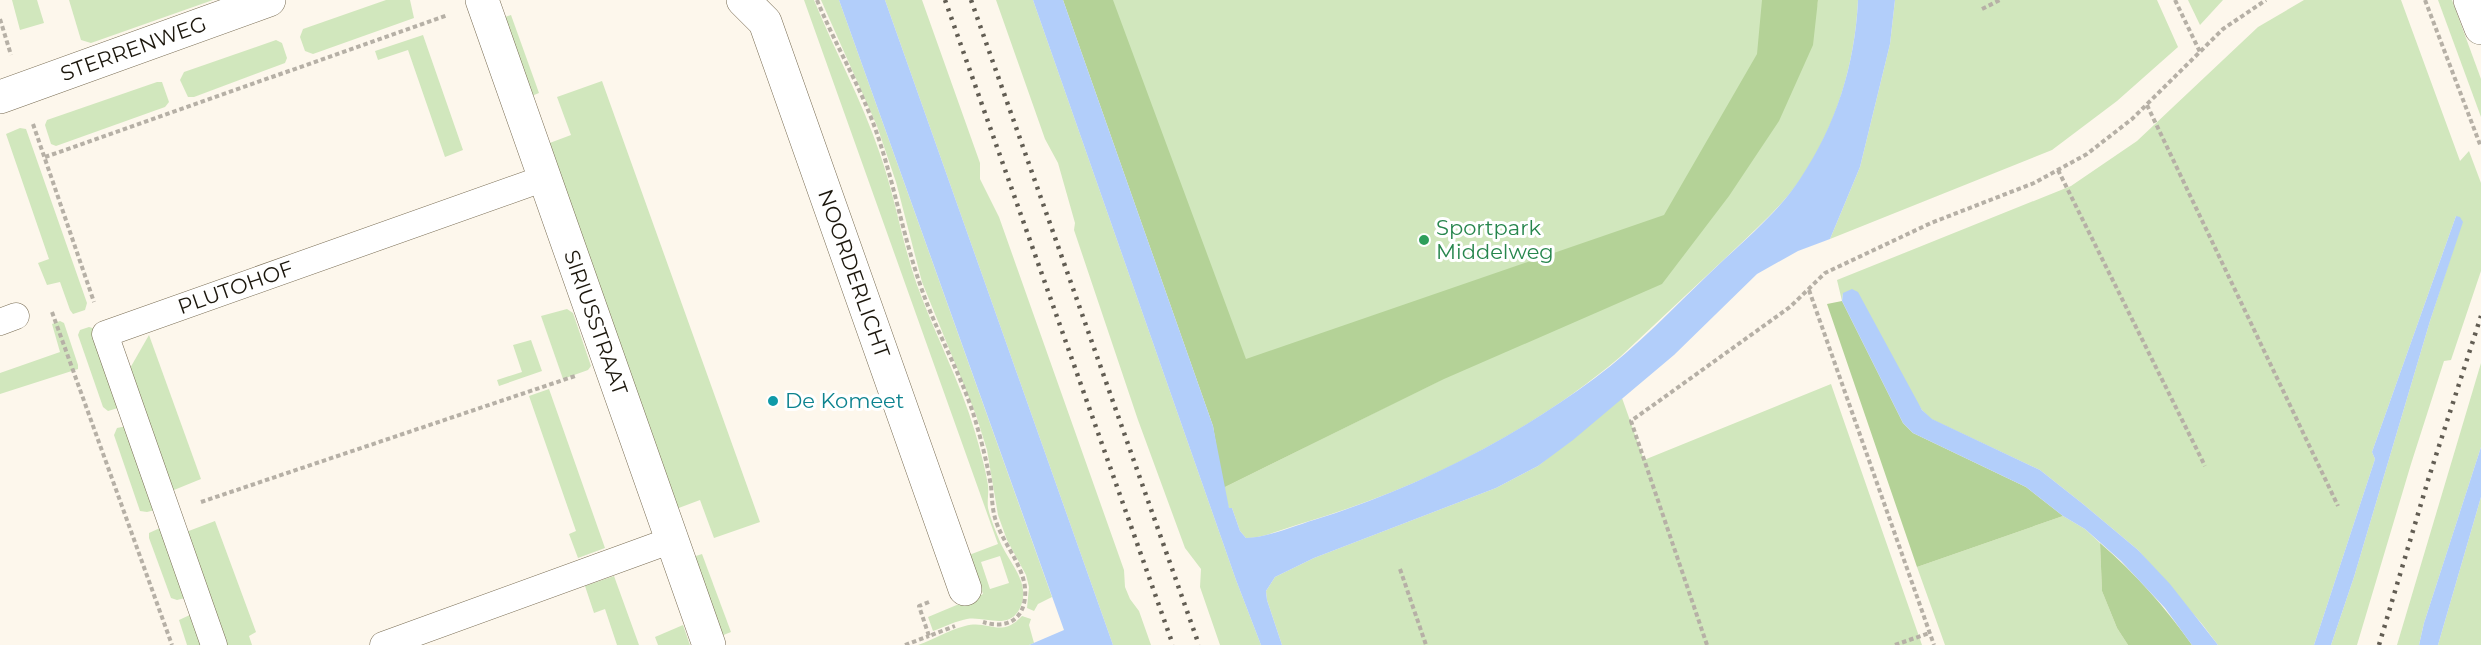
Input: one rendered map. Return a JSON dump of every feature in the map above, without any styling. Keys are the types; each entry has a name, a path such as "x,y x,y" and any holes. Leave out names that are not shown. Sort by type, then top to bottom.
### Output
{"street":[{"name":"STERRENWEG","path":"11,93 269,0"},
{"name":"NOORDERLICHT","path":"743,0 765,22 965,589"},
{"path":"2470,0 2481,28"},
{"name":"SIRIUSSTRAAT","path":"482,1 709,645"}],"lane":[{"name":"PLUTOHOF","path":"105,334 544,178"},
{"path":"105,334 214,645"},
{"path":"383,645 672,540"}],"path":[{"path":"817,0 861,93 874,127 891,177 921,288 974,416 985,456 995,519 1025,584 1022,612 1015,620 994,626 972,621"},
{"path":"1983,9 2000,0"},
{"path":"2175,0 2200,52"},
{"path":"1707,645 1631,421 1790,307 1825,273 1931,223 2034,183 2087,154 2132,119 2223,30 2266,0"},
{"path":"2425,0 2481,147"},
{"path":"45,158 482,1"},
{"path":"11,93 45,158 105,334"},
{"path":"2147,105 2338,506"},
{"path":"2058,170 2205,466"},
{"path":"1809,290 1934,645"},
{"path":"8,319 49,305 172,645"},
{"path":"129,526 610,365"},
{"path":"1400,569 1426,645"},
{"path":"929,636 919,606 965,589"},
{"path":"905,645 964,623"},
{"path":"1895,645 1929,633"}],"green space":[{"path":"12,0 37,0 44,23 20,30"},
{"path":"69,0 213,0 91,43 81,40"},
{"path":"386,0 410,0 414,18 313,54 305,51 300,37 303,29"},
{"path":"804,0 814,0 873,134 917,285 975,432 987,478 988,508 1002,546 1022,584 1023,600 1020,608 1010,619 996,621 967,619 933,631 928,617 983,594 969,555 998,544","holes":["1000,556 1009,583 990,589 981,562"]},
{"path":"821,0 839,0 1052,597 1038,604 1034,611 1027,608 1029,587 1026,575 1007,540 998,515 987,450 976,415 922,282 896,182 877,126"},
{"path":"885,0 922,0 980,163 980,179 999,217 1124,570 1125,587 1139,611 1151,645 1113,645"},
{"path":"996,0 1033,0 1236,580 1261,645 1220,645 1200,587 1201,569 1185,548 1138,420 1074,230 1075,223 1058,163 1045,139"},
{"path":"1063,0 1113,0 1246,359 1664,215 1757,54 1762,0 1818,0 1813,45 1779,121 1729,196 1662,284 1444,379 1223,488 1213,426"},
{"name":"Sportpark Middelweg","path":"1065,0 1817,0 1817,6 1818,0 1858,0 1853,48 1841,94 1824,139 1800,180 1760,225 1620,357 1548,411 1470,456 1429,476 1346,509 1267,535 1246,538 1240,531 1232,508 1229,509 1223,488 1443,379 1232,468"},
{"path":"1895,0 2157,0 2178,47 2117,101 2052,150 1830,239 1860,167 1890,44"},
{"path":"2188,0 2223,0 2200,25"},
{"path":"2304,0 2401,0 2460,161 2469,151 2481,183 2481,271 2451,360 2444,361 2357,645 2331,645 2354,577 2430,321 2462,222 2456,216 2372,452 2375,459 2314,645 2218,645 2138,550 2040,470 1931,419 1922,410 1843,293 1842,301 1837,280 2071,186 2137,141 2258,27"},
{"path":"2438,0 2452,0 2481,79 2481,117"},
{"path":"511,15 539,93 529,97 502,18"},
{"path":"423,35 463,150 445,157 408,50 378,60 375,51"},
{"path":"276,40 282,43 287,58 285,63 194,97 188,97 180,80 184,72"},
{"path":"602,81 760,522 714,538 700,500 676,509 547,144 571,135 557,97"},
{"path":"162,82 169,102 165,107 56,146 51,144 45,125 47,120"},
{"path":"20,128 26,129 87,303 85,310 73,314 60,282 47,285 38,263 49,259 6,134"},
{"path":"1842,301 1903,423 1913,433 2026,487 2063,516 1917,567 1827,304"},
{"path":"567,309 573,313 591,366 588,370 563,379 541,316"},
{"path":"60,321 64,323 78,369 0,394 0,373 60,352 52,324"},
{"path":"89,327 96,329 118,408 108,411 103,407 78,335 80,330"},
{"path":"149,335 201,479 174,490 171,489 129,370"},
{"path":"531,340 542,371 499,386 497,380 522,372 513,345"},
{"path":"2481,363 2481,447 2424,623 2419,645 2397,645"},
{"path":"1831,384 1922,645 1282,645 1266,591 1275,577 1314,558 1496,488 1538,466 1622,398 1644,460"},
{"path":"549,389 605,548 578,558 569,534 576,531 529,396"},
{"path":"127,426 155,510 140,511 114,435 117,428"},
{"path":"2481,497 2481,645 2438,645"},
{"path":"2063,516 2085,529 2100,543 2102,591 2117,628 2128,645 1945,645 1917,567"},
{"path":"215,521 256,632 249,636 252,645 224,645 186,532"},
{"path":"160,528 185,598 177,600 171,598 149,538 149,533"},
{"path":"2100,543 2149,591 2192,645 2128,645 2117,628 2102,591"},
{"path":"702,554 731,632 721,636 693,557"},
{"path":"614,576 639,645 617,645 605,609 594,613 585,586"},
{"path":"192,614 207,645 187,645 179,620"},
{"path":"1022,616 1031,619 1029,625 1034,643 1029,645 918,645 965,626 1007,626"},
{"path":"683,625 690,645 658,645 655,637"}],"water":[{"path":"839,0 885,0 1113,645 1029,645 1064,630"},
{"path":"1033,0 1063,0 1213,426 1229,508 1232,508 1240,531 1246,538 1273,533 1357,506 1428,476 1498,441 1564,400 1611,366 1759,227 1791,192 1824,137 1841,94 1853,48 1858,0 1895,0 1890,44 1860,167 1830,239 1798,251 1757,274 1674,355 1573,440 1538,466 1496,488 1314,558 1275,577 1266,591 1282,645 1261,645 1236,580"},
{"path":"2456,216 2460,217 2463,222 2430,321 2354,577 2331,645 2314,645 2375,459 2372,452"},
{"path":"1852,289 1858,292 1922,410 1932,419 2040,470 2083,504 2138,550 2170,584 2218,645 2192,645 2165,608 2121,561 2085,529 2063,516 2026,487 1913,433 1903,423 1842,301 1843,293"},
{"path":"2481,447 2481,497 2438,645 2419,645 2424,623"}],"railway":[{"path":"945,0 1173,645"},
{"path":"971,0 1199,645"},
{"path":"2379,645 2429,477 2481,316"}],"place":[{"name":"Sportpark Middelweg","path":"1424,240"},
{"name":"De Komeet","path":"773,401"}]}
